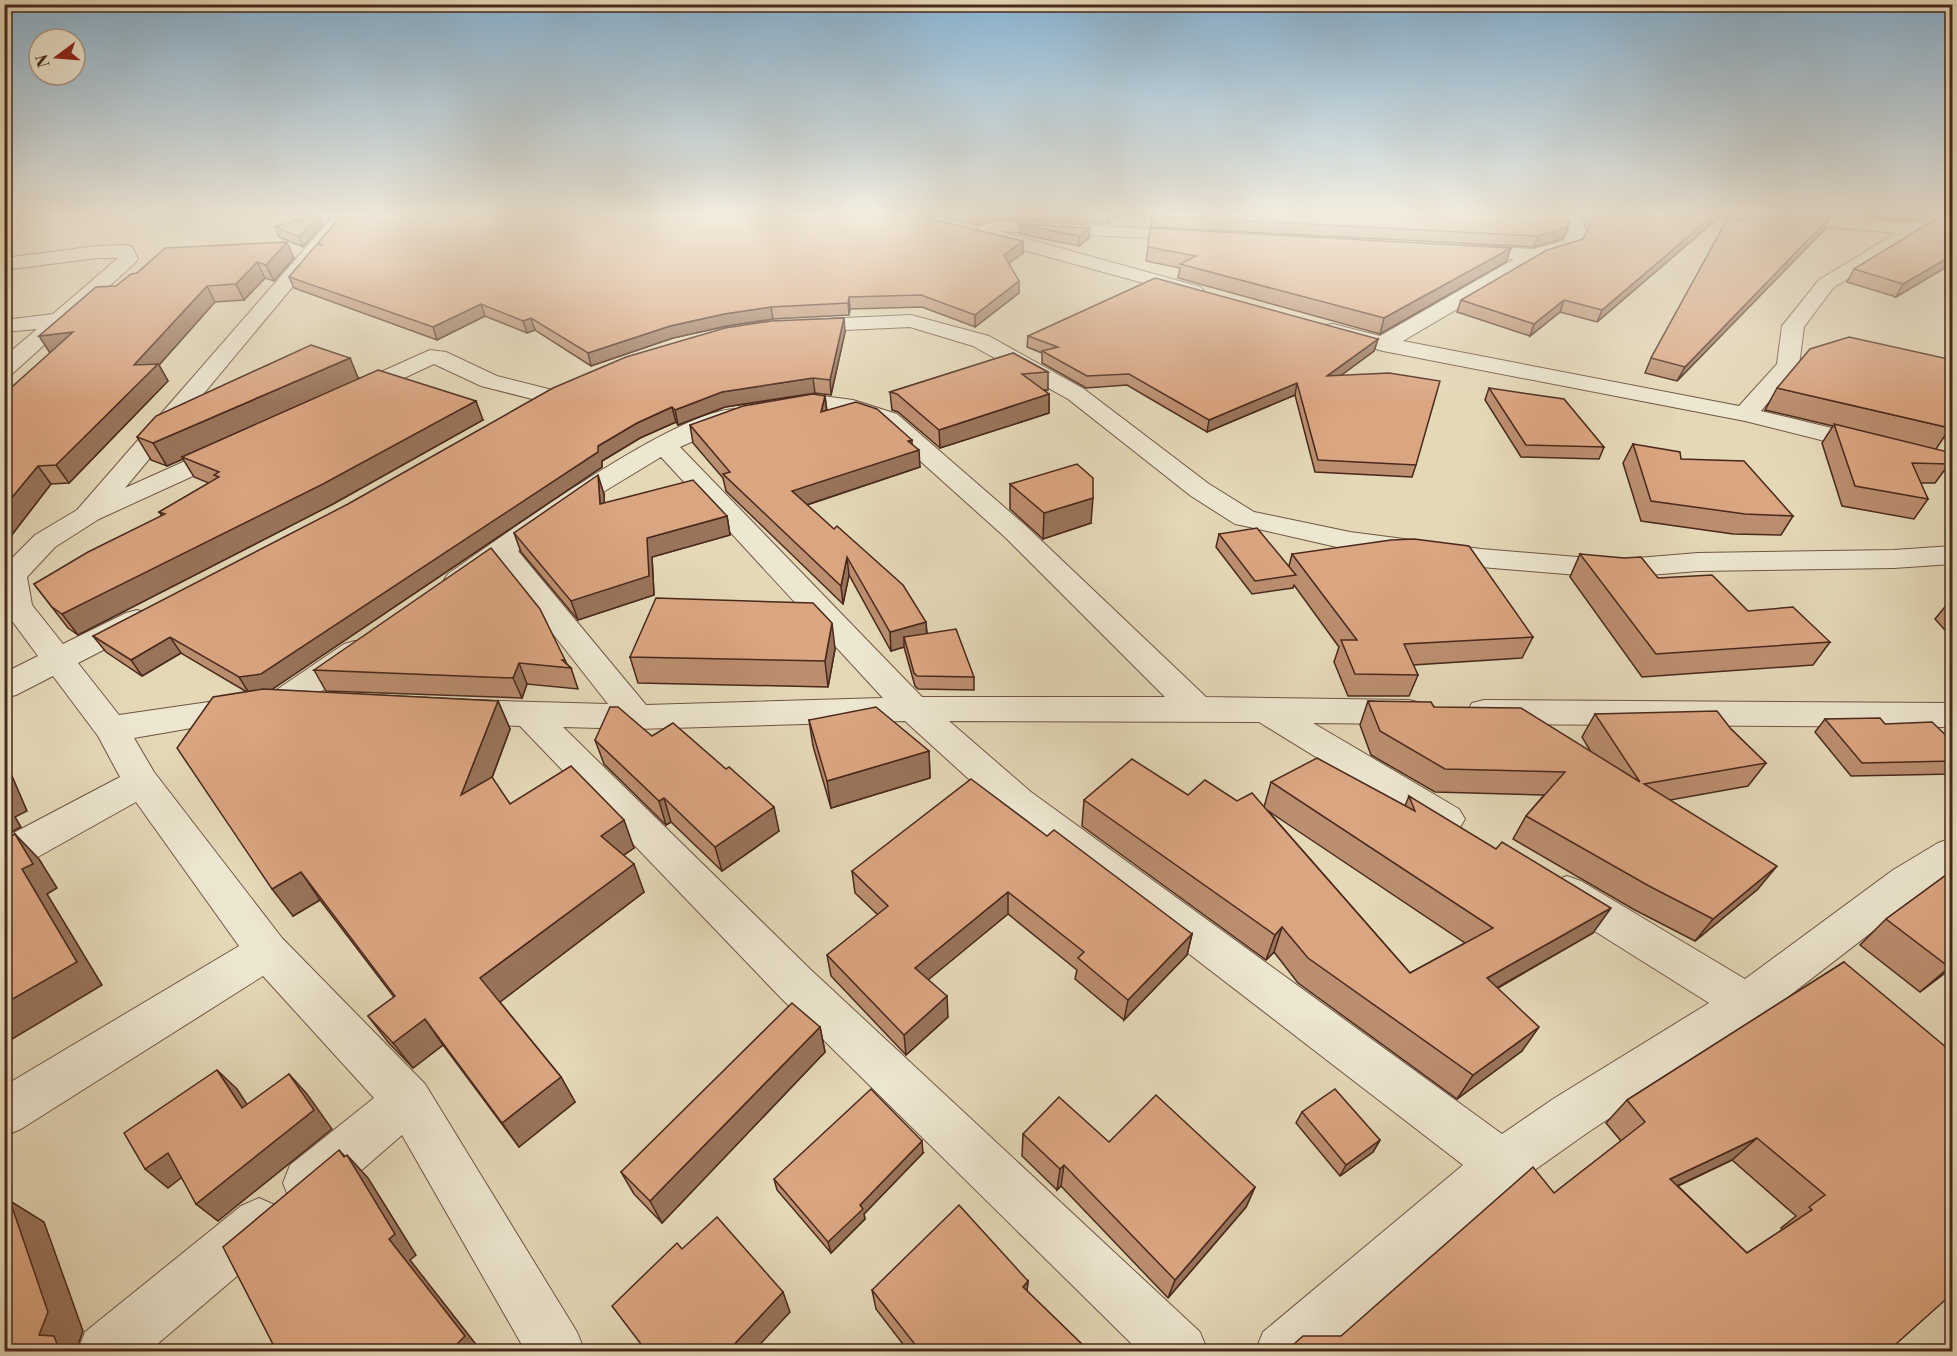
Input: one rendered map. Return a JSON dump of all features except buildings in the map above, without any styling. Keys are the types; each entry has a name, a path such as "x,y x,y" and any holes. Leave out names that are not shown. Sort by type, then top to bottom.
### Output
{"street":[{"path":"4,369 108,276"},
{"path":"87,516 291,276"},
{"path":"1139,276 1207,295"},
{"path":"1383,344 1499,276"},
{"path":"1745,414 1788,365 1793,326 1826,284 1838,276"},
{"path":"4,326 58,320"},
{"path":"774,327 912,321 981,341 1076,394 1200,490 1245,518 1350,541 1481,558 1613,569 1698,562 1894,559 1953,555"},
{"path":"1317,326 1383,344 1745,414 1953,465"},
{"path":"334,402 430,357 438,357 489,381 558,392 517,413"},
{"path":"434,597 595,485 693,429 734,414 778,407 825,404 853,407 888,419 1016,532 1198,708"},
{"path":"248,442 87,516 45,541 12,575 17,606 111,729 141,782 267,951 408,1100 558,1352"},
{"path":"664,445 913,709 1018,802 1502,1164"},
{"path":"502,550 637,717"},
{"path":"4,687 154,611"},
{"path":"281,703 377,637"},
{"path":"111,729 281,703 328,706"},
{"path":"423,710 637,717 913,709 1198,708 1267,711 1953,716"},
{"path":"1267,711 1471,835"},
{"path":"530,715 795,983 1179,1352"},
{"path":"4,857 141,782"},
{"path":"1283,1352 1502,1164 1570,1116 1747,1003 1907,882 1953,854"},
{"path":"1533,872 1747,1003"},
{"path":"4,1113 267,951"},
{"path":"105,1352 408,1100"}]}
